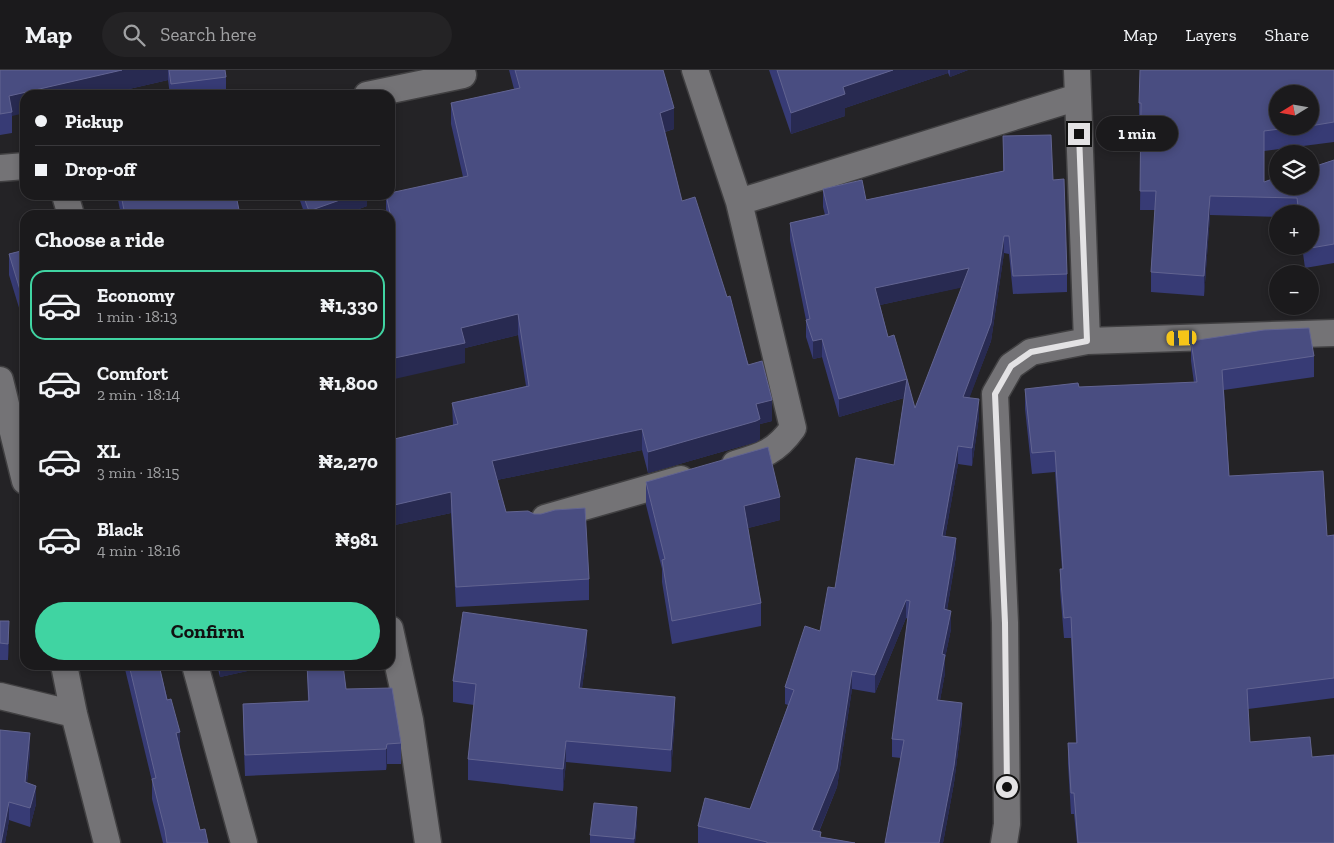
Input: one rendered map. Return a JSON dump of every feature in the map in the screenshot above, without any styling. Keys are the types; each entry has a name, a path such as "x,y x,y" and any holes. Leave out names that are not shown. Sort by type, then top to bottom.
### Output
{"street":[{"path":"537,520 762,456 783,442 793,428 739,202 695,70"},
{"path":"1077,70 1087,341"},
{"path":"391,90 463,75"},
{"path":"739,202 1078,97"},
{"path":"0,168 20,166"},
{"path":"1004,843 1007,824 1005,623 995,394 1011,366 1031,352 1087,341 1334,333"},
{"path":"0,380 20,461"},
{"path":"395,652 410,720 428,843"},
{"path":"65,670 74,714 107,843"},
{"path":"196,670 244,843"},
{"path":"0,696 74,714"}],"building":[{"path":"0,70 122,70 35,90 20,90 20,93 9,96 12,112 0,114"},
{"path":"169,70 225,70 226,77 171,84"},
{"path":"515,70 663,70 674,108 660,113 682,201 695,197 727,297 730,296 748,365 762,361 772,400 756,404 760,419 756,421 648,452 642,429 492,461 506,512 528,511 534,514 541,514 555,510 585,508 589,579 456,587 451,492 395,505 395,439 458,424 452,403 529,386 518,314 461,328 465,343 395,358 395,210 389,210 387,200 395,200 395,192 468,176 451,103 520,88"},
{"path":"777,70 893,70 843,87 845,94 791,113"},
{"path":"1140,70 1334,70 1334,122 1319,124 1319,85 1269,85 1269,130 1264,131 1264,182 1269,180 1269,195 1319,195 1319,165 1334,160 1334,244 1319,247 1319,205 1298,205 1297,198 1210,196 1204,276 1151,272 1156,191 1140,191 1141,103 1139,103"},
{"path":"1051,135 1053,180 1064,179 1067,274 1013,276 1009,236 1004,236 991,323 963,397 979,399 972,448 958,446 942,536 956,538 944,609 951,611 942,654 945,655 937,700 962,703 954,766 939,843 885,843 904,740 892,739 910,601 906,600 875,675 852,671 837,769 812,830 821,832 820,837 855,843 767,843 698,826 705,798 750,809 794,690 785,687 805,626 820,631 828,587 835,588 856,458 894,465 907,379 839,399 822,339 813,341 806,320 810,319 790,223 829,214 823,189 862,180 866,200 1004,171 1003,136","holes":["969,268 915,408 894,335 888,337 875,288"]},
{"path":"122,200 237,200 239,210 124,210"},
{"path":"305,200 340,200 312,210 309,210"},
{"path":"20,251 20,290 9,254"},
{"path":"1309,328 1314,356 1222,370 1229,476 1323,471 1327,536 1334,535 1334,678 1247,689 1250,742 1310,737 1312,757 1334,755 1334,843 1078,843 1074,793 1071,793 1068,743 1077,743 1071,617 1064,618 1060,569 1063,569 1055,451 1032,453 1025,389 1078,383 1079,387 1197,382 1191,341 1264,330"},
{"path":"768,447 780,497 744,506 761,603 672,621 662,560 665,559 646,482"},
{"path":"463,612 587,630 579,688 675,697 671,750 566,741 563,769 468,759 476,684 453,681"},
{"path":"0,621 9,621 8,644 0,643"},
{"path":"130,670 160,670 167,700 171,699 180,732 176,733 200,830 205,829 208,843 167,843 152,779 156,778"},
{"path":"307,670 344,670 346,689 392,688 401,743 387,744 386,749 245,755 243,704 309,701"},
{"path":"0,730 30,733 25,782 36,786 30,808 9,802 1,843 0,843"},
{"path":"594,803 637,807 634,839 590,835"}],"route":[{"path":"1007,787 1005,623 995,394 1011,366 1031,352 1087,341 1079,134"}]}
